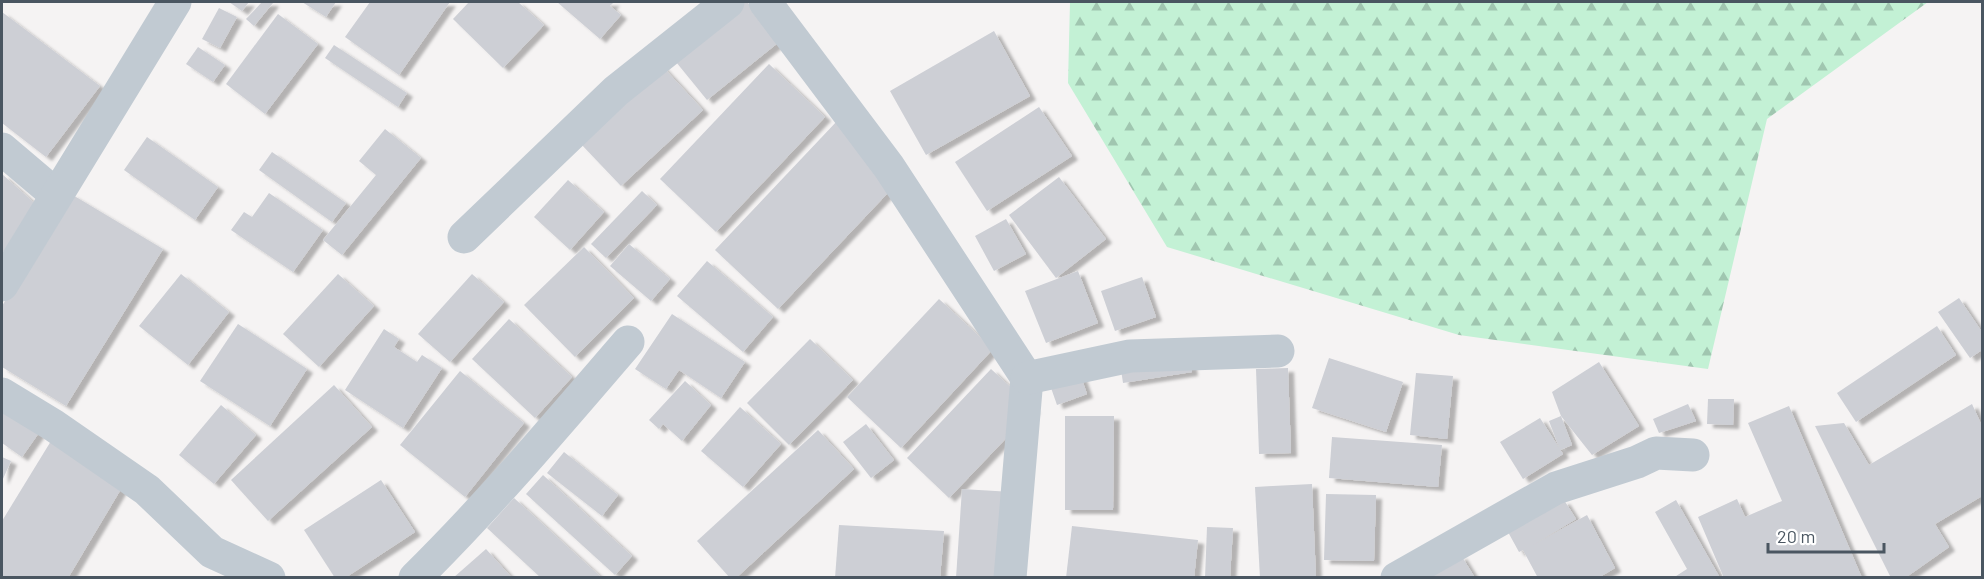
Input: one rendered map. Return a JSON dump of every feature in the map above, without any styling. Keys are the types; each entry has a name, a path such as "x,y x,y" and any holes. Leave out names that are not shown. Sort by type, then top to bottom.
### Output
{"street":[{"path":"2,285 175,2"},
{"path":"464,237 616,91 728,2"},
{"path":"765,2 889,167 1027,378 1010,578"},
{"path":"2,149 56,194"},
{"path":"415,578 469,524 628,342"},
{"path":"1027,378 1130,356 1278,351"},
{"path":"2,394 54,425 147,490 212,552 269,578"},
{"path":"1396,578 1556,488 1637,462 1656,453 1693,455"}],"green space":[{"path":"1070,2 1928,2 1767,119 1708,369 1459,335 1167,247 1068,83"}],"building":[{"path":"229,2 249,2 242,11"},
{"path":"262,2 273,3 254,26 246,19"},
{"path":"302,2 336,2 326,17"},
{"path":"370,2 450,2 399,75 345,37"},
{"path":"469,2 518,2 544,25 503,68 453,19"},
{"path":"557,2 614,2 610,6 621,15 600,39"},
{"path":"740,2 747,2 779,42 707,100 672,57"},
{"path":"219,8 237,17 220,48 202,39"},
{"path":"2,12 100,86 46,157 2,123"},
{"path":"278,14 318,44 265,114 226,84"},
{"path":"994,31 1030,96 926,155 890,91"},
{"path":"334,45 407,93 398,107 325,58"},
{"path":"198,47 225,65 213,82 186,64"},
{"path":"769,64 825,117 716,232 660,179"},
{"path":"661,65 703,110 621,186 580,143"},
{"path":"1039,107 1072,156 987,211 955,162"},
{"path":"838,120 901,179 778,309 715,250"},
{"path":"385,129 421,158 342,255 323,240 376,175 359,161"},
{"path":"147,137 218,187 195,220 124,170"},
{"path":"272,152 346,203 332,222 259,170"},
{"path":"2,174 41,209 2,253"},
{"path":"1059,177 1106,239 1056,278 1009,215"},
{"path":"568,180 604,212 570,250 534,217"},
{"path":"642,191 657,205 606,258 591,244"},
{"path":"269,193 323,230 293,272 231,230 244,212 252,217"},
{"path":"71,194 163,249 66,406 2,367 2,306"},
{"path":"1006,219 1026,254 994,271 975,236"},
{"path":"629,244 670,279 651,301 610,266"},
{"path":"584,247 634,298 575,357 524,305"},
{"path":"707,261 773,317 743,352 677,296"},
{"path":"1078,271 1098,323 1046,343 1025,291"},
{"path":"181,274 229,312 188,365 139,326"},
{"path":"338,274 374,306 319,367 283,334"},
{"path":"472,274 504,302 450,362 418,334"},
{"path":"1142,277 1156,317 1115,331 1101,291"},
{"path":"1959,298 1982,332 1982,350 1970,358 1938,312"},
{"path":"939,299 993,349 901,448 847,397"},
{"path":"672,314 745,362 721,398 679,370 666,389 635,369"},
{"path":"509,319 572,377 535,418 472,359"},
{"path":"238,324 307,369 270,426 200,381"},
{"path":"1937,326 1956,355 1856,422 1837,393"},
{"path":"384,329 399,339 394,347 417,362 422,355 442,368 403,428 345,390"},
{"path":"810,339 853,380 789,445 747,403"},
{"path":"1188,346 1192,372 1123,383 1119,356"},
{"path":"1329,358 1403,382 1386,432 1312,408"},
{"path":"1599,362 1639,426 1592,455 1561,416 1552,392"},
{"path":"1288,368 1291,453 1259,454 1256,369"},
{"path":"991,369 1034,409 949,498 907,458"},
{"path":"460,371 524,423 465,497 400,445"},
{"path":"1416,373 1453,376 1447,439 1410,435"},
{"path":"1080,374 1087,394 1057,405 1050,385"},
{"path":"685,381 711,405 682,441 663,424 659,429 649,420"},
{"path":"334,385 372,427 268,521 231,480"},
{"path":"2,398 43,427 22,457 2,443"},
{"path":"1708,399 1734,399 1733,425 1707,424"},
{"path":"1688,404 1696,421 1659,433 1653,419"},
{"path":"1972,404 1982,426 1982,496 1935,524 1949,547 1905,578 1891,578 1815,426 1844,423 1869,465"},
{"path":"221,405 256,435 214,484 179,455"},
{"path":"1789,406 1862,578 1724,578 1698,517 1737,499 1745,517 1782,501 1748,423"},
{"path":"740,407 781,444 743,487 701,451"},
{"path":"1065,416 1114,416 1113,510 1065,510"},
{"path":"1561,416 1572,445 1560,450 1549,421"},
{"path":"1540,418 1563,454 1523,479 1500,442"},
{"path":"866,424 894,460 871,478 843,442"},
{"path":"818,430 854,469 736,578 730,578 697,541"},
{"path":"1332,437 1442,445 1438,487 1329,478"},
{"path":"51,441 124,484 68,578 2,578 2,521"},
{"path":"564,452 618,495 602,516 547,473"},
{"path":"2,457 11,461 2,481"},
{"path":"543,475 632,556 615,575 526,494"},
{"path":"381,480 415,532 345,578 335,578 304,530"},
{"path":"1312,484 1316,578 1260,578 1255,487"},
{"path":"962,489 1012,492 1006,578 956,578"},
{"path":"1326,494 1376,495 1374,561 1324,560"},
{"path":"514,498 602,578 541,578 487,528"},
{"path":"1564,500 1576,519 1533,545 1587,515 1615,568 1598,578 1538,578 1523,550 1519,552 1508,532"},
{"path":"1676,500 1720,578 1673,578 1687,569 1655,512"},
{"path":"839,525 944,531 940,578 835,578"},
{"path":"1072,526 1198,540 1194,578 1066,578"},
{"path":"1207,527 1233,528 1230,578 1205,578"},
{"path":"486,549 512,578 453,578"},
{"path":"1461,555 1475,578 1428,578"}]}
